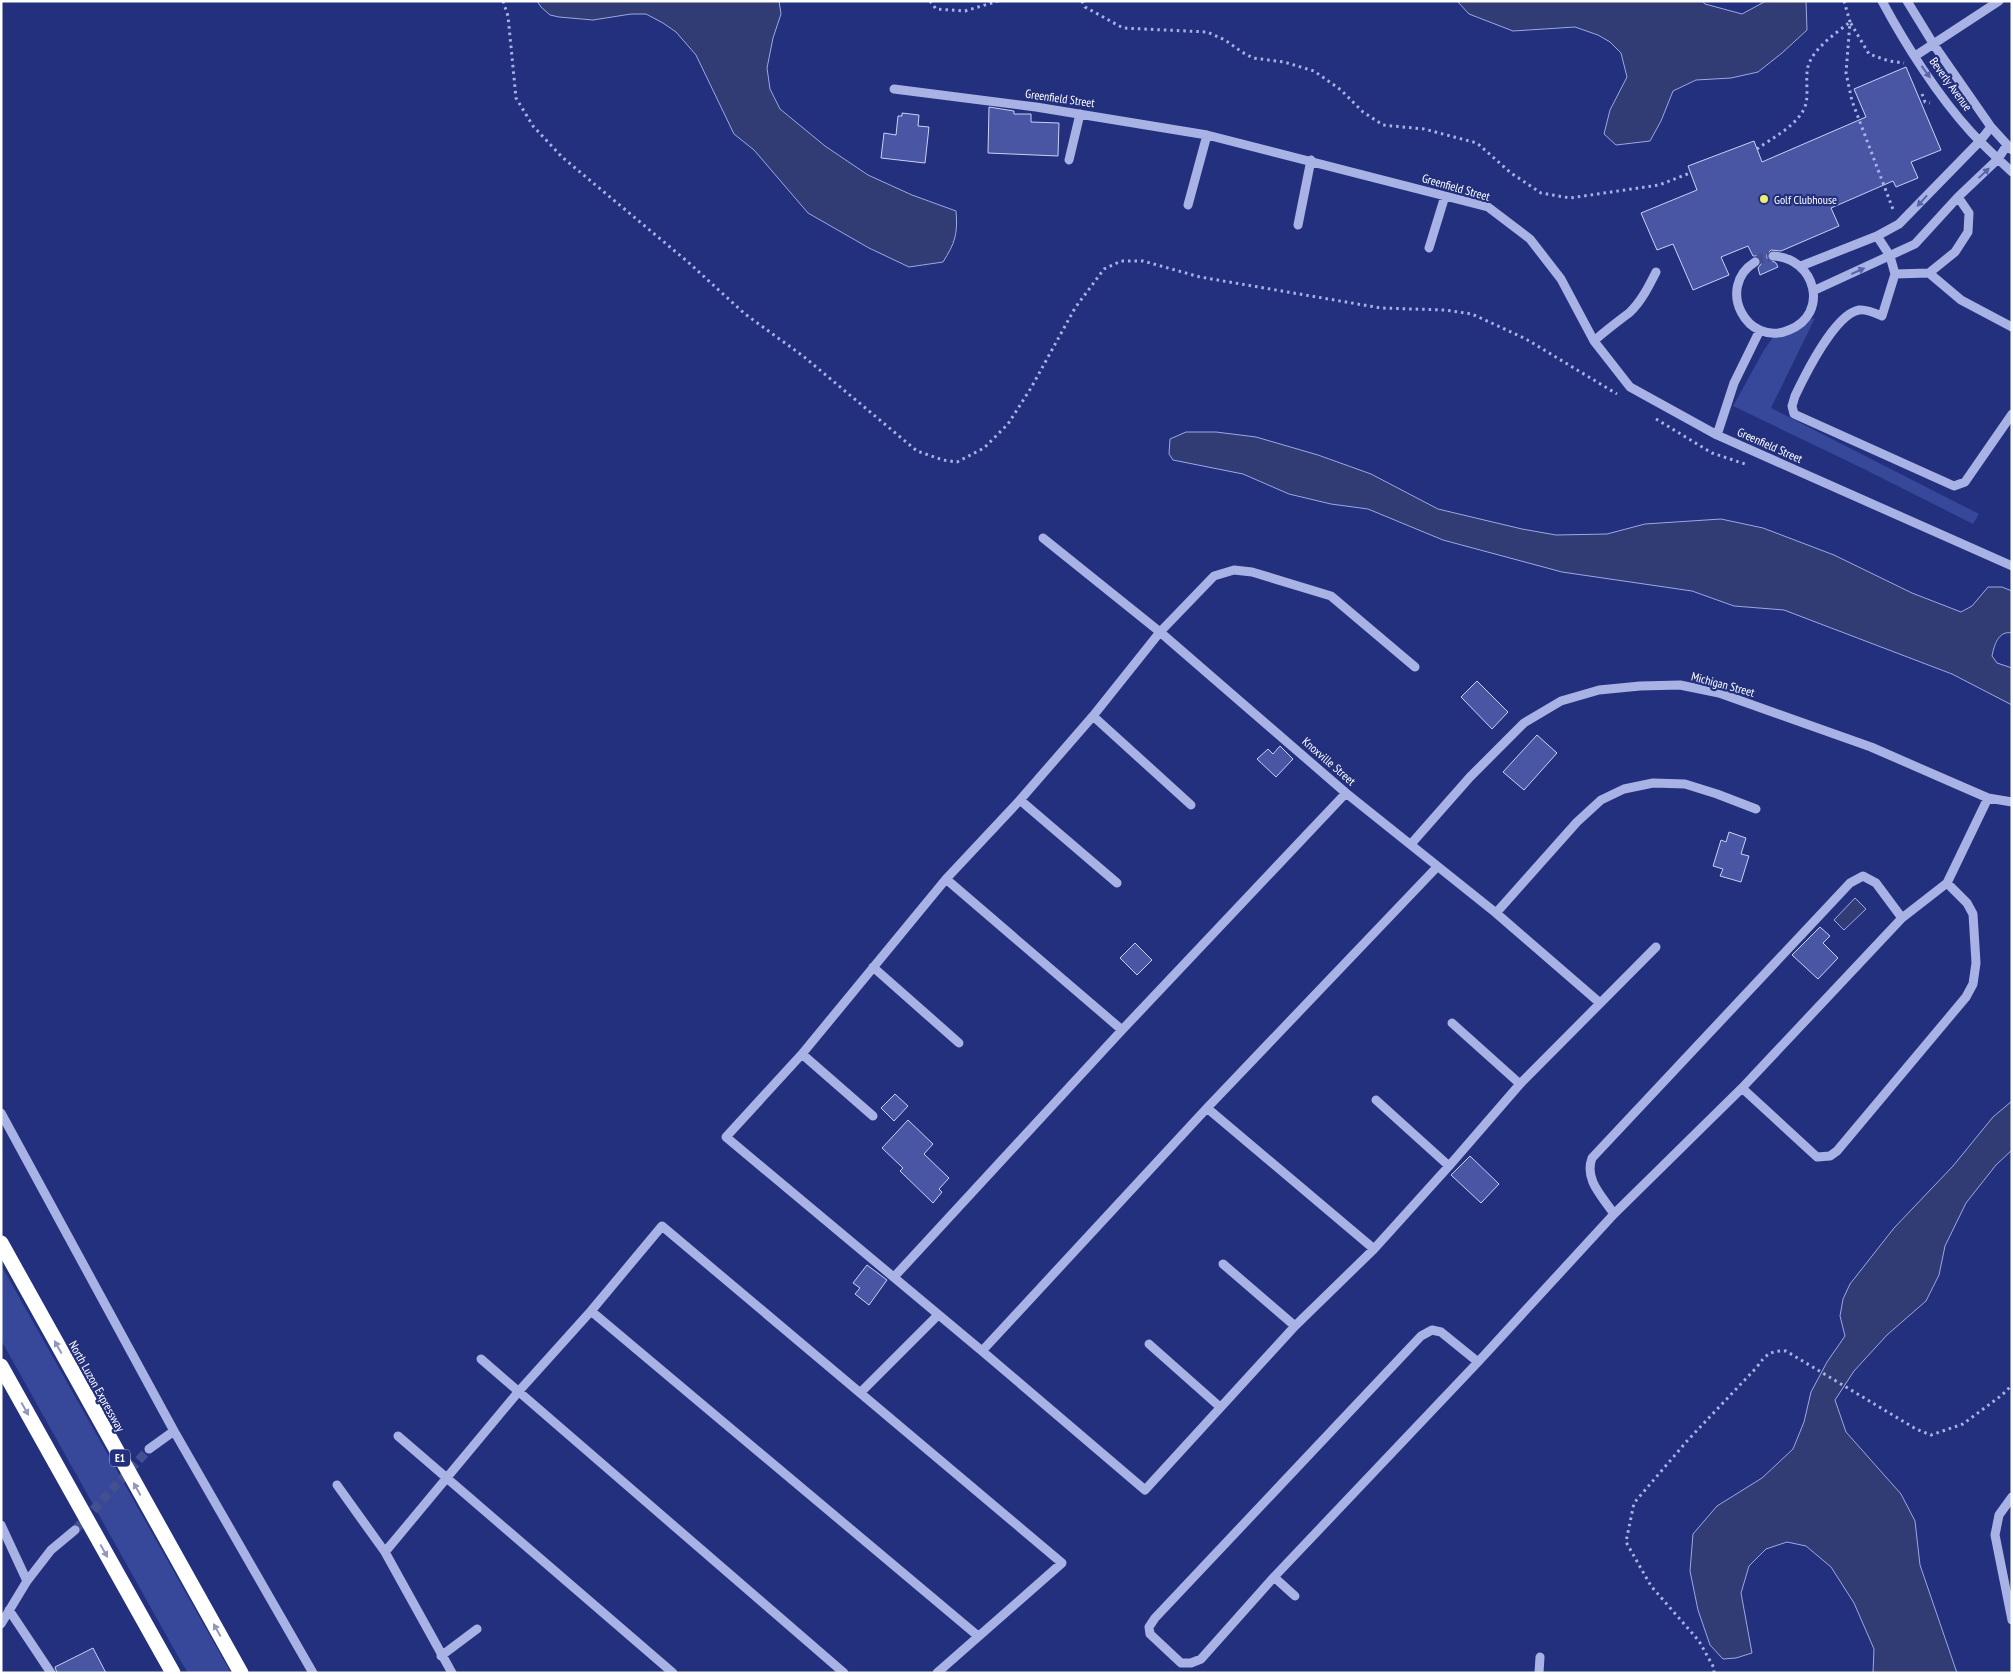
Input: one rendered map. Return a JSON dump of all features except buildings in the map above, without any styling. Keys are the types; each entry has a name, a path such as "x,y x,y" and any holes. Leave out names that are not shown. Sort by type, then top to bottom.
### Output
{"highway":[{"name":"North Luzon Expressway","path":"1,1243 241,1673"},
{"path":"1,1366 173,1673"}],"street":[{"name":"Beverly Avenue","path":"1882,1 1915,56 1955,112 1980,141 2012,172"},
{"name":"Beverly Avenue","path":"1907,1 1934,45 1991,127 2009,147"},
{"path":"1915,56 1999,1"},
{"name":"Greenfield Street","path":"894,89 1080,114 1207,135 1311,160 1488,207 1530,239 1561,279 1594,341 1630,387 1717,435 2012,566"},
{"path":"1069,160 1080,114"},
{"path":"1801,266 1877,236 1899,224 1980,141 1991,127"},
{"path":"1188,205 1207,135"},
{"path":"1813,291 1916,244 1958,197 2009,147"},
{"path":"1298,224 1311,160"},
{"path":"1429,248 1446,196"},
{"path":"1895,274 1930,273 1955,252 1968,232 1969,213 1958,197"},
{"path":"1877,236 1890,256 1895,274 1882,316 1860,309 1850,313 1824,342 1795,396 1792,406 1794,414 1954,486 1965,482 2012,414"},
{"path":"1755,262 1745,270 1740,279 1736,299 1744,318 1760,330 1780,333 1798,326 1810,311 1813,291 1807,273 1801,266 1782,257 1774,256"},
{"path":"1594,341 1610,326 1630,312 1648,289 1656,272"},
{"path":"1930,273 1961,300 2012,327"},
{"path":"1717,435 1734,383 1760,330"},
{"name":"Knoxville Street","path":"1043,538 1160,632 1346,793 1496,913 1600,1002"},
{"path":"1414,666 1331,596 1252,572 1234,570 1214,576 1160,632 1093,716 1020,800 946,879 802,1054 726,1137 982,1350 1145,1490 1295,1326 1374,1248 1520,1084 1656,947"},
{"name":"Michigan Street","path":"1411,844 1470,777 1524,723 1561,702 1599,690 1640,686 1680,685 1719,693 1871,747 1988,798 2012,802"},
{"path":"1093,716 1191,805"},
{"path":"1496,913 1577,822 1600,800 1624,789 1653,783 1685,784 1756,809"},
{"path":"894,1277 1122,1030 1346,793"},
{"path":"1478,1362 1441,1332 1432,1330 1421,1336 1155,1618 1149,1626 1150,1634 1181,1663 1191,1663 1201,1659 1274,1577 1478,1362 1614,1214 1742,1088 1902,918 1947,883 1988,798"},
{"path":"1020,800 1118,883"},
{"path":"982,1350 1207,1108 1437,866"},
{"path":"1614,1214 1590,1180 1588,1168 1592,1158 1850,883 1863,876 1876,883 1902,918"},
{"path":"946,879 1122,1030"},
{"path":"1742,1088 1817,1157 1830,1156 1837,1151 1966,997 1973,984 1976,963 1973,914 1967,903 1947,883"},
{"path":"873,967 958,1043"},
{"path":"1452,1023 1520,1084"},
{"path":"802,1054 873,1116"},
{"path":"1376,1100 1449,1166"},
{"path":"1207,1108 1374,1248"},
{"path":"1,1113 174,1431 313,1673"},
{"path":"385,1552 519,1391 591,1311 662,1226 1062,1563 937,1673"},
{"path":"1223,1264 1295,1326"},
{"path":"591,1311 978,1636"},
{"path":"860,1393 938,1315"},
{"path":"1149,1344 1220,1407"},
{"path":"482,1359 844,1673"},
{"path":"149,1450 174,1431"},
{"path":"398,1436 674,1673"},
{"path":"337,1485 385,1552 452,1673"},
{"path":"2012,1497 1999,1515 1995,1535 2012,1620"},
{"path":"1,1525 27,1581"},
{"path":"1,1624 27,1581 51,1550 75,1530"},
{"path":"1274,1577 1295,1596"},
{"path":"9,1610 51,1673"},
{"path":"441,1656 477,1629"},
{"path":"1539,1673 1540,1657"}],"path":[{"path":"503,1 508,16 516,98 533,126 562,157 688,262 746,314 804,356 917,451 943,460 957,462 984,448 1008,424 1031,388 1075,308 1104,269 1121,261 1143,261 1200,277 1381,308 1445,310 1472,314 1526,339 1620,396"},
{"path":"930,1 936,9 965,11 998,1"},
{"path":"1082,1 1085,7 1123,28 1207,32 1225,40 1253,58 1284,62 1314,71 1341,90 1363,112 1383,125 1424,129 1477,143 1511,173 1541,193 1570,198 1659,185 1690,173"},
{"path":"1844,1 1850,22 1869,54 1889,61 1904,63 1908,70"},
{"path":"1756,148 1789,126 1804,109 1807,94 1806,71 1818,47 1850,22"},
{"path":"1850,22 1846,74 1852,101 1899,224"},
{"path":"1920,91 1925,102 1955,112"},
{"path":"1652,417 1712,453 1757,468"},
{"path":"1714,1673 1714,1668 1699,1641 1651,1586 1626,1542 1634,1503 1687,1441 1757,1367 1765,1355 1776,1350 1786,1351 1916,1429 1931,1435 1963,1424 2002,1395 2012,1385"}],"shaded area":[{"path":"537,1 779,1 781,14 773,38 767,68 770,89 780,109 825,146 868,175 912,195 956,211 955,238 943,262 909,267 869,248 808,213 754,150 734,134 696,55 676,32 663,23 646,14 631,14 593,20 559,17 550,15"},
{"path":"1457,1 1702,1 1705,4 1742,14 1766,1 1806,1 1807,30 1758,72 1731,78 1696,80 1673,91 1661,121 1650,141 1616,145 1604,134 1610,110 1627,77 1621,53 1610,42 1598,35 1575,27 1513,31 1469,14"},
{"path":"1815,318 1771,408 1979,514 1973,524 1733,406 1764,350 1776,333"},
{"path":"1186,432 1216,432 1256,437 1318,455 1371,474 1438,509 1522,529 1556,535 1607,534 1645,524 1721,519 1763,528 1834,555 1912,593 1961,612 1972,606 1988,587 2002,587 2012,591 2012,633 2000,636 1992,656 1997,663 2012,668 2012,705 1952,674 1784,610 1734,606 1692,591 1562,572 1443,540 1368,509 1331,504 1289,494 1243,474 1173,460 1169,454 1170,439"},
{"path":"1855,898 1866,909 1844,930 1834,920"},
{"path":"2012,1101 2012,1150 1996,1165 1966,1203 1945,1246 1939,1275 1926,1301 1887,1335 1854,1371 1835,1400 1846,1432 1901,1494 1915,1521 1920,1565 1957,1673 1873,1673 1874,1649 1854,1603 1831,1567 1806,1546 1787,1542 1766,1549 1749,1566 1741,1593 1752,1653 1736,1658 1723,1659 1710,1645 1698,1610 1690,1571 1693,1534 1717,1506 1762,1478 1793,1449 1804,1422 1811,1392 1827,1362 1845,1336 1840,1316 1843,1299 1850,1284 1894,1228 1953,1166 1993,1117"},
{"path":"1,1265 231,1673 188,1673 179,1658 1,1340"}],"tunnel":[{"path":"1755,262 1762,258 1773,256"},
{"path":"75,1530 149,1449"}],"place":[{"name":"Golf Clubhouse","path":"1764,199"}]}
